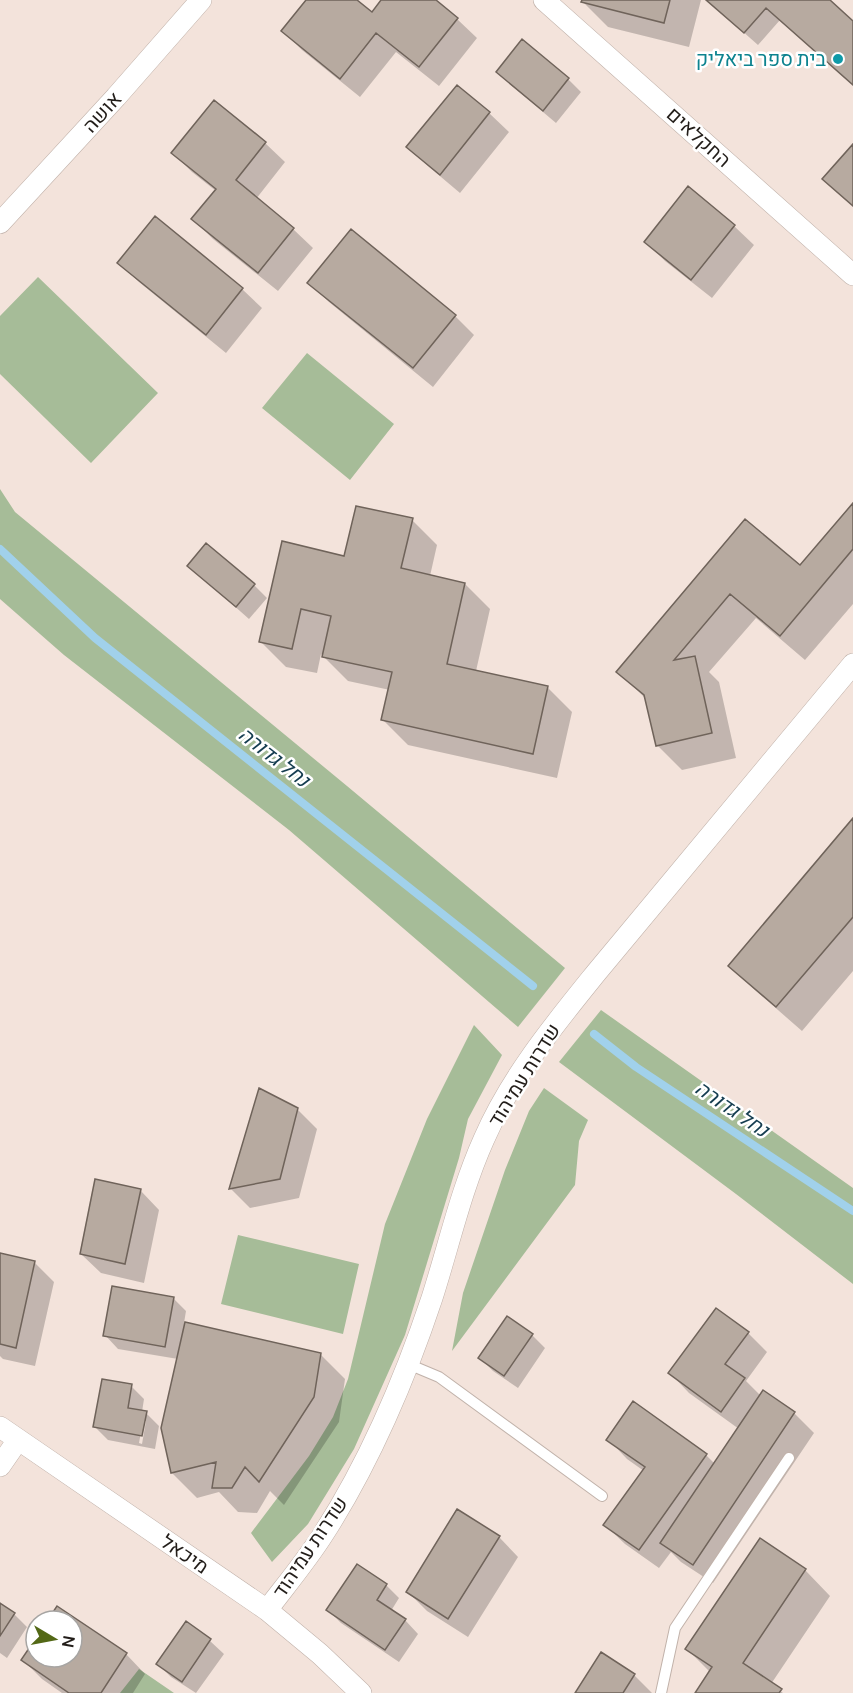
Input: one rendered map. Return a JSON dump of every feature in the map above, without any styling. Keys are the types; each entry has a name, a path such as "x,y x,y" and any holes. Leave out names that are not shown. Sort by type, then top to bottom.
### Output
{"street":[{"name":"אושה","path":"0,223 116,97 201,0"},
{"name":"החקלאים","path":"544,0 853,275"},
{"name":"שדרות עמיהוד","path":"267,1610 342,1505 391,1406 432,1299 468,1178 484,1138 515,1080 589,982 853,664"},
{"name":"מיכאל","path":"0,1427 267,1610 320,1654 361,1693"},
{"path":"0,1466 18,1440"}],"lane":[{"path":"408,1364 440,1377 602,1496"},
{"path":"661,1693 675,1628 789,1458"}],"green space":[{"path":"38,277 158,393 91,463 0,374 0,316"},
{"path":"307,353 394,424 350,480 262,408"},
{"path":"0,489 15,512 565,968 518,1027 289,830 64,655 0,599"},
{"path":"601,1010 853,1188 853,1284 559,1062"},
{"path":"474,1025 502,1055 468,1119 459,1158 405,1335 354,1449 308,1524 272,1562 251,1533 309,1456 333,1417 348,1379 385,1224 427,1119"},
{"path":"544,1088 588,1120 579,1141 575,1185 452,1351 463,1293 505,1170 529,1111"},
{"path":"238,1235 359,1264 343,1334 221,1304"},
{"path":"139,1669 174,1693 120,1693"}],"building":[{"path":"306,0 357,0 372,12 381,0 436,0 458,18 419,67 376,33 340,79 281,31"},
{"path":"582,0 670,0 664,23 581,2"},
{"name":"בית ספר ביאליק","path":"706,0 830,0 853,21 853,85 766,8 744,33"},
{"path":"522,39 569,78 543,111 496,72"},
{"path":"457,85 490,112 440,175 406,147"},
{"path":"214,100 266,142 236,180 294,228 258,273 191,219 216,189 171,153"},
{"path":"853,144 853,206 822,179"},
{"path":"688,186 735,225 691,280 644,242"},
{"path":"155,216 243,288 206,335 117,263"},
{"path":"351,229 456,315 413,368 307,283"},
{"path":"853,503 853,549 780,636 730,594 674,660 695,656 712,733 656,746 644,695 616,672 745,519 800,565"},
{"path":"356,506 413,518 401,568 465,583 447,664 548,686 533,754 381,720 392,672 322,657 331,616 301,609 292,649 259,642 282,541 344,556"},
{"path":"206,543 255,584 236,607 187,566"},
{"path":"853,818 853,917 776,1007 728,966"},
{"path":"259,1088 298,1108 280,1179 229,1189"},
{"path":"95,1179 141,1189 125,1264 80,1254"},
{"path":"0,1253 35,1261 16,1348 0,1344"},
{"path":"112,1286 174,1297 165,1347 103,1336"},
{"path":"716,1308 749,1332 725,1364 745,1378 721,1412 668,1373"},
{"path":"507,1316 533,1334 504,1376 478,1358"},
{"path":"185,1322 321,1353 314,1397 259,1482 245,1467 232,1488 212,1488 216,1462 171,1473 161,1428"},
{"path":"102,1379 132,1384 128,1408 147,1411 142,1436 93,1427"},
{"path":"763,1390 795,1412 693,1565 660,1543"},
{"path":"633,1401 707,1454 639,1550 603,1525 645,1467 606,1440"},
{"path":"457,1509 500,1536 448,1619 406,1592"},
{"path":"760,1538 806,1569 743,1663 782,1689 779,1693 695,1693 712,1667 685,1649"},
{"path":"357,1564 387,1584 377,1600 406,1619 385,1650 326,1610"},
{"path":"0,1603 15,1613 0,1636"},
{"path":"186,1621 211,1639 182,1682 156,1664"},
{"path":"84,1624 127,1653 101,1693 69,1693 34,1669 84,1669"},
{"path":"601,1652 635,1674 623,1693 575,1693"}],"waterway":[{"name":"נחל גדורה","path":"0,549 95,638 533,986"},
{"name":"נחל גדורה","path":"594,1034 636,1067 853,1211"}],"place":[{"name":"בית ספר ביאליק","path":"838,59"}]}
